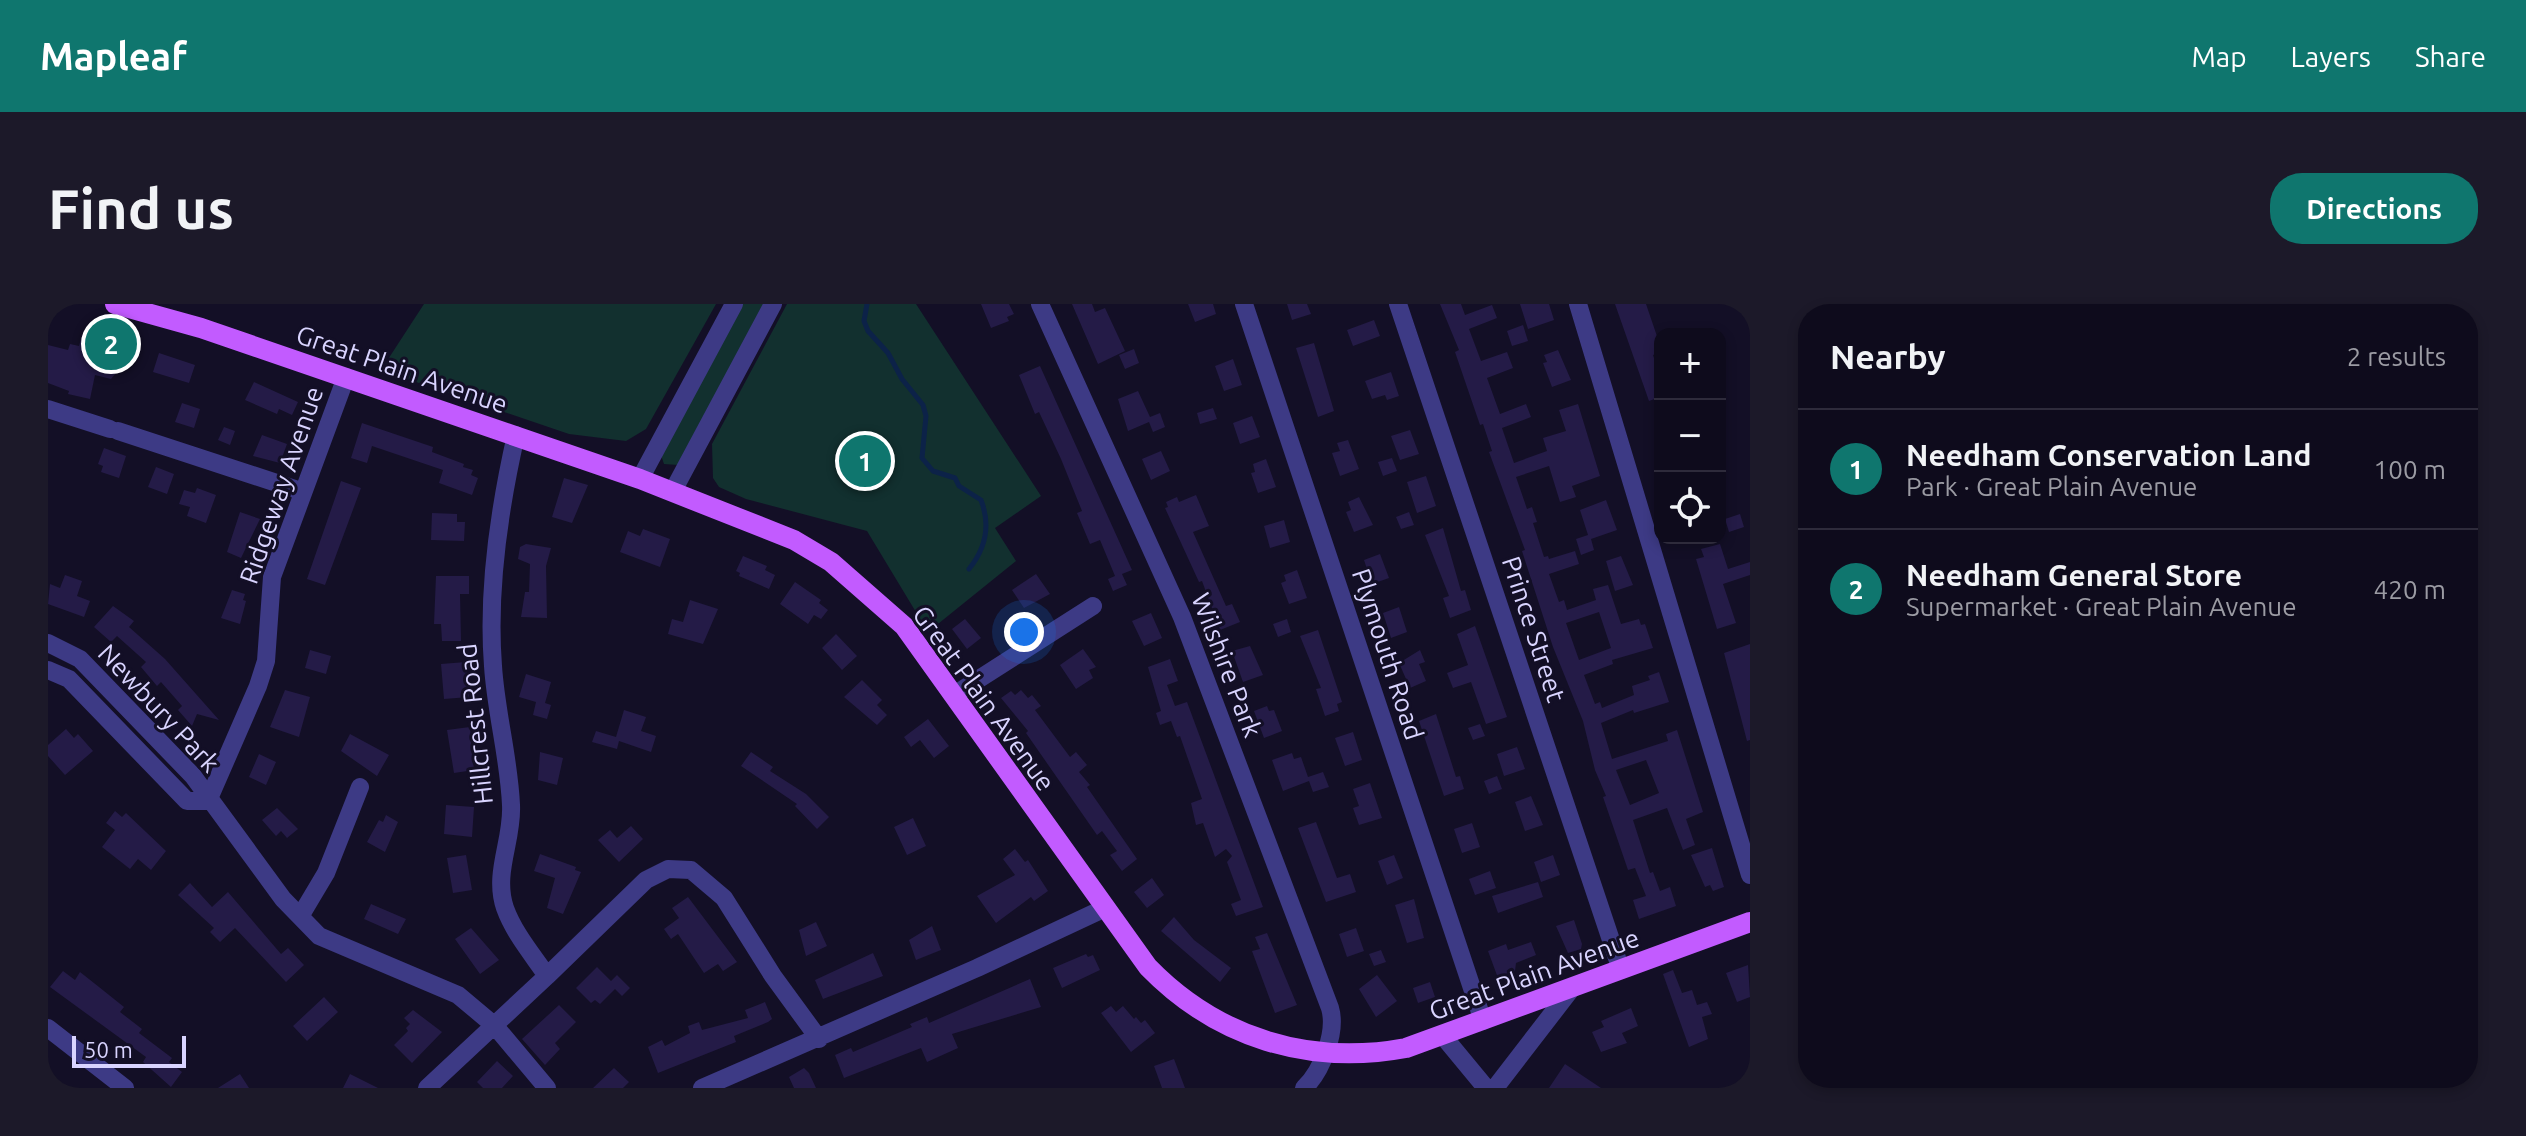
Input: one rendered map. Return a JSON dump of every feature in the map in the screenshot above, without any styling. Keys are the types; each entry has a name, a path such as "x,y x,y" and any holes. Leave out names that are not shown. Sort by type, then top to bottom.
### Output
{"main road":[{"name":"Great Plain Avenue","path":"115,304 201,328 640,479 794,540 831,562 900,621 1103,909 1148,967 1206,1016 1258,1040 1324,1053 1389,1051 1443,1036 1750,922"}],"street":[{"path":"640,479 734,304"},
{"path":"673,491 773,304"},
{"name":"Wilshire Park","path":"1040,304 1182,617 1319,979 1333,1023 1324,1053"},
{"name":"Plymouth Road","path":"1244,304 1483,1021"},
{"name":"Prince Street","path":"1398,304 1621,970"},
{"path":"1578,304 1750,875"},
{"name":"Ridgeway Avenue","path":"208,801 241,730 266,661 272,577 301,491 346,377"},
{"path":"48,409 301,491"},
{"name":"Hillcrest Road","path":"516,435 505,483 491,598 493,668 507,749 512,810 501,884 505,907 519,937 547,976"},
{"path":"954,695 1093,606"},
{"name":"Newbury Park","path":"48,643 80,659 193,776 208,801"},
{"name":"Newbury Park","path":"48,670 69,679 187,801 208,801"},
{"path":"301,915 326,873 360,787"},
{"path":"208,801 283,899 319,936 458,995 495,1026 547,1088"},
{"path":"427,1088 646,880 668,869 691,870 724,898 773,976 819,1039"},
{"path":"702,1088 819,1039 1103,909"},
{"path":"1495,1088 1572,988"},
{"path":"48,1028 125,1088"},
{"path":"1443,1036 1486,1088"},
{"path":"1304,1088 1324,1053"}],"green space":[{"path":"424,304 716,304 646,429 626,441 569,434 381,370"},
{"path":"742,304 764,304 678,465 664,464 661,455"},
{"path":"787,304 916,304 1041,496 995,528 1016,561 928,632 867,531 746,499 719,487 713,478 712,444"}],"building":[{"path":"981,304 1009,304 1014,314 1007,317 1009,321 991,328"},
{"path":"1072,304 1092,304 1095,312 1105,308 1125,351 1098,364"},
{"path":"1188,304 1213,304 1216,314 1195,322"},
{"path":"1287,304 1307,304 1311,314 1292,320"},
{"path":"1440,304 1461,304 1465,315 1492,305 1497,318 1469,329 1481,361 1507,352 1513,368 1487,378 1500,414 1526,404 1531,417 1502,428 1514,463 1547,451 1543,438 1566,431 1559,410 1578,404 1600,476 1572,486 1576,497 1560,502 1549,466 1516,477 1527,509 1532,507 1537,522 1533,523 1544,557 1548,556 1549,559 1575,551 1579,564 1549,574 1559,602 1564,600 1567,610 1596,600 1593,589 1608,585 1621,624 1639,619 1641,625 1645,624 1653,648 1612,660 1613,664 1584,675 1595,704 1600,702 1602,708 1634,695 1632,686 1650,680 1648,676 1659,672 1669,702 1634,713 1633,710 1601,723 1612,759 1668,741 1666,734 1677,730 1703,812 1686,819 1695,845 1683,850 1667,808 1633,820 1650,873 1653,872 1660,891 1670,887 1676,906 1639,919 1633,900 1646,896 1635,868 1628,870 1603,797 1606,796 1595,770 1583,721 1553,647 1522,551 1525,550 1455,352 1459,350","holes":["1599,612 1611,648 1579,660 1566,623","1646,760 1659,793 1630,805 1616,770"]},
{"path":"1520,304 1549,304 1554,320 1528,329"},
{"path":"1615,304 1646,304 1654,328 1654,399 1649,401"},
{"path":"1374,320 1380,336 1353,346 1347,330"},
{"path":"1523,325 1528,341 1512,346 1507,331"},
{"path":"82,335 104,340 105,335 137,343 135,351 111,379 95,375 90,399 68,394 69,391 48,383 48,345 68,350 70,344 79,346"},
{"path":"1314,343 1334,411 1318,417 1296,348"},
{"path":"1134,349 1139,363 1125,369 1119,355"},
{"path":"1558,350 1571,380 1552,387 1543,363 1547,362 1544,355"},
{"path":"159,353 195,365 189,383 153,372"},
{"path":"1233,359 1242,385 1224,391 1215,366"},
{"path":"1040,366 1132,570 1122,574 1127,585 1113,591 1108,579 1115,576 1100,540 1090,544 1077,513 1082,511 1061,459 1039,412 1035,414 1019,375"},
{"path":"1391,372 1399,396 1387,400 1385,395 1372,399 1365,381"},
{"path":"254,382 298,402 292,415 279,409 277,414 245,400"},
{"path":"1138,391 1150,417 1160,413 1165,427 1153,432 1149,422 1128,431 1118,399"},
{"path":"182,403 200,409 194,428 175,422"},
{"path":"1213,408 1217,419 1200,424 1197,413"},
{"path":"1252,416 1260,437 1240,444 1233,423"},
{"path":"362,423 433,447 432,452 464,464 463,467 473,470 471,475 478,478 472,495 439,483 443,470 372,446 367,463 351,458"},
{"path":"224,427 235,431 230,445 218,440"},
{"path":"1410,430 1419,454 1400,460 1391,436"},
{"path":"262,435 287,444 280,463 253,456"},
{"path":"1348,440 1359,469 1340,476 1332,453 1340,451 1337,443"},
{"path":"104,448 126,456 119,478 101,472 103,466 98,464"},
{"path":"1161,451 1170,471 1151,480 1142,459"},
{"path":"1392,458 1397,471 1383,476 1378,462"},
{"path":"1266,459 1276,487 1258,493 1251,473 1255,472 1253,464"},
{"path":"156,467 174,474 167,494 148,487"},
{"path":"1426,476 1436,506 1417,513 1407,482"},
{"path":"564,478 588,485 572,523 552,517"},
{"path":"341,481 361,488 325,585 307,579"},
{"path":"197,488 216,495 206,523 187,516 190,507 179,504 184,490 195,493"},
{"path":"1196,495 1209,526 1193,532 1226,606 1232,604 1240,622 1220,630 1202,581 1199,582 1165,508 1168,507 1166,502 1177,497 1179,502"},
{"path":"1359,497 1373,525 1354,532 1346,512 1351,510 1348,502"},
{"path":"1606,500 1617,530 1591,539 1594,550 1581,555 1576,539 1588,535 1580,510"},
{"path":"240,512 260,519 241,558 227,552"},
{"path":"1409,512 1414,525 1401,529 1396,517"},
{"path":"432,513 457,514 457,522 465,522 464,541 431,540"},
{"path":"1740,514 1744,527 1729,532 1726,519"},
{"path":"1284,520 1290,542 1270,548 1264,526"},
{"path":"1443,528 1461,591 1465,590 1471,610 1450,618 1443,598 1449,596 1425,535"},
{"path":"643,529 670,539 660,567 620,552 628,531 640,536"},
{"path":"526,544 551,548 546,566 547,618 521,617 525,592 529,592 530,564 518,559 520,547"},
{"path":"1720,544 1728,569 1750,562 1750,575 1723,584 1736,623 1717,629 1696,559 1704,557 1701,549"},
{"path":"1380,554 1389,578 1372,584 1364,560"},
{"path":"743,556 767,566 765,570 775,575 769,589 739,576 740,573 736,571"},
{"path":"1621,556 1633,585 1615,591 1606,561"},
{"path":"1297,570 1307,598 1289,604 1281,583 1286,581 1284,575"},
{"path":"1036,574 1050,594 1024,608 1012,590"},
{"path":"65,575 82,581 77,596 90,601 84,617 48,604 50,584 60,588"},
{"path":"436,576 469,576 469,594 460,594 461,641 442,641 441,624 434,624"},
{"path":"795,582 821,600 819,603 828,610 821,619 814,615 808,624 780,604"},
{"path":"232,590 245,594 240,624 221,618"},
{"path":"690,600 718,609 703,644 668,634 672,619 683,622"},
{"path":"113,606 134,621 129,627 165,659 219,720 197,714 192,726 178,710 182,706 161,682 157,686 141,667 146,662 117,636 111,642 94,627"},
{"path":"1399,607 1407,632 1391,638 1383,613"},
{"path":"1151,613 1162,638 1144,646 1132,621"},
{"path":"965,619 981,638 967,649 952,629"},
{"path":"1287,619 1291,632 1278,637 1273,624"},
{"path":"1475,626 1507,717 1486,724 1471,682 1453,688 1447,673 1468,665 1457,634"},
{"path":"1318,630 1342,702 1337,704 1339,711 1325,716 1316,689 1321,688 1300,636"},
{"path":"836,634 857,656 842,670 822,648"},
{"path":"1750,644 1750,740 1747,741 1724,653"},
{"path":"1250,646 1263,675 1243,682 1232,651"},
{"path":"1083,649 1096,667 1089,670 1093,678 1076,689 1060,665"},
{"path":"310,650 331,656 326,674 305,668"},
{"path":"1420,650 1425,662 1419,664 1426,681 1410,688 1399,663"},
{"path":"1170,659 1178,681 1167,685 1175,706 1187,702 1263,907 1236,916 1231,904 1241,900 1227,862 1232,856 1226,849 1215,857 1203,823 1196,825 1191,803 1202,799 1180,736 1177,737 1171,721 1160,725 1156,713 1161,711 1148,667"},
{"path":"466,662 469,697 444,699 441,664"},
{"path":"526,674 551,682 545,703 551,705 547,719 533,715 536,702 519,697"},
{"path":"862,680 882,700 877,705 887,715 877,725 844,697"},
{"path":"285,690 310,697 299,737 270,727"},
{"path":"1021,690 1028,698 1032,695 1041,706 1035,710 1070,757 1076,752 1087,765 1079,772 1137,859 1122,871 1110,855 1117,851 1102,831 1097,835 1026,733 1028,731 1001,698 1011,691 1015,695"},
{"path":"1267,706 1269,711 1274,710 1282,731 1264,738 1254,711"},
{"path":"624,710 646,717 641,731 656,736 651,752 619,741 617,749 592,742 596,731 616,737"},
{"path":"1436,714 1456,777 1460,776 1464,789 1444,796 1419,721"},
{"path":"928,719 949,746 934,758 920,740 911,747 904,737"},
{"path":"1480,724 1485,736 1473,740 1468,728"},
{"path":"470,727 474,770 454,773 447,730"},
{"path":"66,729 74,738 78,734 93,751 65,775 48,756 48,745"},
{"path":"1353,732 1362,760 1345,766 1335,738"},
{"path":"350,734 389,755 377,776 341,751"},
{"path":"1517,747 1525,769 1504,776 1497,754"},
{"path":"540,752 563,758 557,785 538,780"},
{"path":"751,752 773,767 770,771 806,794 829,817 817,829 795,806 797,804 741,766"},
{"path":"1292,753 1294,759 1301,757 1308,777 1323,772 1329,787 1313,792 1309,781 1283,791 1272,760"},
{"path":"259,754 276,762 266,785 249,777"},
{"path":"1497,776 1502,789 1489,794 1484,781"},
{"path":"1370,783 1382,818 1359,825 1353,808 1359,806 1353,789"},
{"path":"1531,796 1543,825 1525,831 1515,802"},
{"path":"446,805 474,807 472,837 444,834"},
{"path":"277,808 298,829 287,838 281,831 276,836 262,820"},
{"path":"115,811 122,817 126,813 166,851 151,870 138,859 130,869 102,847 115,830 106,823"},
{"path":"386,815 398,822 385,852 367,842 379,820 383,822"},
{"path":"913,818 926,846 907,855 894,827"},
{"path":"1316,822 1337,878 1350,874 1356,892 1326,902 1298,828"},
{"path":"1472,823 1480,847 1462,853 1454,829"},
{"path":"631,826 643,839 619,862 598,840 610,830 617,838"},
{"path":"1712,848 1724,887 1713,891 1710,885 1705,887 1691,855"},
{"path":"1015,849 1025,862 1028,860 1048,891 1034,901 1031,897 996,923 977,896 1015,875 1003,859"},
{"path":"540,854 576,867 575,870 581,872 563,914 547,908 555,878 534,871"},
{"path":"466,855 472,890 453,893 447,858"},
{"path":"1394,855 1403,878 1387,885 1378,861"},
{"path":"1553,855 1560,875 1541,882 1534,862"},
{"path":"1490,871 1496,888 1475,895 1469,879"},
{"path":"1152,878 1164,895 1147,908 1134,892"},
{"path":"1538,882 1543,897 1498,913 1492,896"},
{"path":"190,883 212,907 228,892 281,954 288,948 304,965 286,982 235,928 220,942 210,932 214,928 178,895"},
{"path":"688,897 737,962 723,971 718,964 704,973 678,934 671,939 664,929 679,918 672,908"},
{"path":"1414,899 1424,938 1407,943 1395,905"},
{"path":"371,904 406,919 398,934 364,919"},
{"path":"1174,917 1194,940 1231,968 1220,982 1161,931"},
{"path":"1574,920 1582,944 1581,949 1568,953 1556,926"},
{"path":"816,922 827,946 806,956 799,930"},
{"path":"932,926 941,950 916,960 909,940"},
{"path":"471,928 499,960 480,974 455,939"},
{"path":"1356,928 1364,951 1347,957 1339,934"},
{"path":"1267,933 1297,1005 1275,1013 1252,951 1260,949 1255,937"},
{"path":"1531,942 1536,955 1516,963 1515,971 1498,978 1488,951 1506,944 1508,950"},
{"path":"1381,950 1386,962 1374,966 1369,954"},
{"path":"873,953 883,976 823,999 815,980"},
{"path":"1086,954 1088,957 1093,955 1100,970 1062,988 1053,968"},
{"path":"1748,965 1750,997 1737,1002 1726,973"},
{"path":"597,967 611,981 617,975 630,988 622,996 615,989 600,1004 595,1000 591,1003 576,988"},
{"path":"1673,970 1682,993 1692,990 1697,1005 1707,1002 1712,1014 1702,1017 1708,1039 1689,1047 1663,974"},
{"path":"63,971 75,980 80,972 99,987 124,1007 120,1012 142,1029 139,1033 172,1058 169,1062 182,1072 171,1087 143,1062 146,1057 50,987"},
{"path":"1377,975 1397,1001 1376,1017 1359,989"},
{"path":"1030,979 1041,1007 952,1034 958,1048 927,1062 921,1048 844,1078 835,1055 851,1048 853,1052 912,1027 910,1024 927,1017 929,1023"},
{"path":"1430,982 1435,997 1418,1003 1413,988"},
{"path":"324,997 338,1012 307,1041 293,1026"},
{"path":"765,1002 772,1019 768,1022 734,1036 736,1042 658,1073 648,1047 662,1040 665,1046 690,1033 688,1026 699,1022 702,1030 748,1018 745,1010"},
{"path":"559,1005 576,1022 555,1043 560,1049 545,1065 522,1039"},
{"path":"1111,1006 1116,1012 1123,1006 1134,1019 1136,1017 1141,1023 1145,1020 1155,1033 1131,1052 1101,1013"},
{"path":"1631,1008 1638,1026 1622,1033 1627,1043 1601,1052 1592,1032 1604,1027 1601,1021"},
{"path":"413,1010 442,1032 412,1063 394,1045 408,1031 406,1028 410,1024 404,1018"},
{"path":"1174,1059 1185,1088 1162,1088 1154,1066"},
{"path":"497,1061 513,1076 502,1088 483,1088 477,1082"},
{"path":"1565,1064 1601,1088 1549,1088"},
{"path":"614,1068 629,1082 623,1088 593,1088"},
{"path":"804,1068 816,1088 794,1088 789,1077"},
{"path":"240,1074 249,1088 218,1088"},
{"path":"350,1074 378,1088 343,1088"}],"waterway":[{"path":"867,304 864,321 868,331 888,353 902,379 923,405 926,416 922,458 933,471 955,478 959,486 981,500 986,519 985,536 969,569"}],"place":[{"name":"Needham General Store","path":"111,344"},
{"name":"Needham Conservation Land","path":"865,461"}]}
